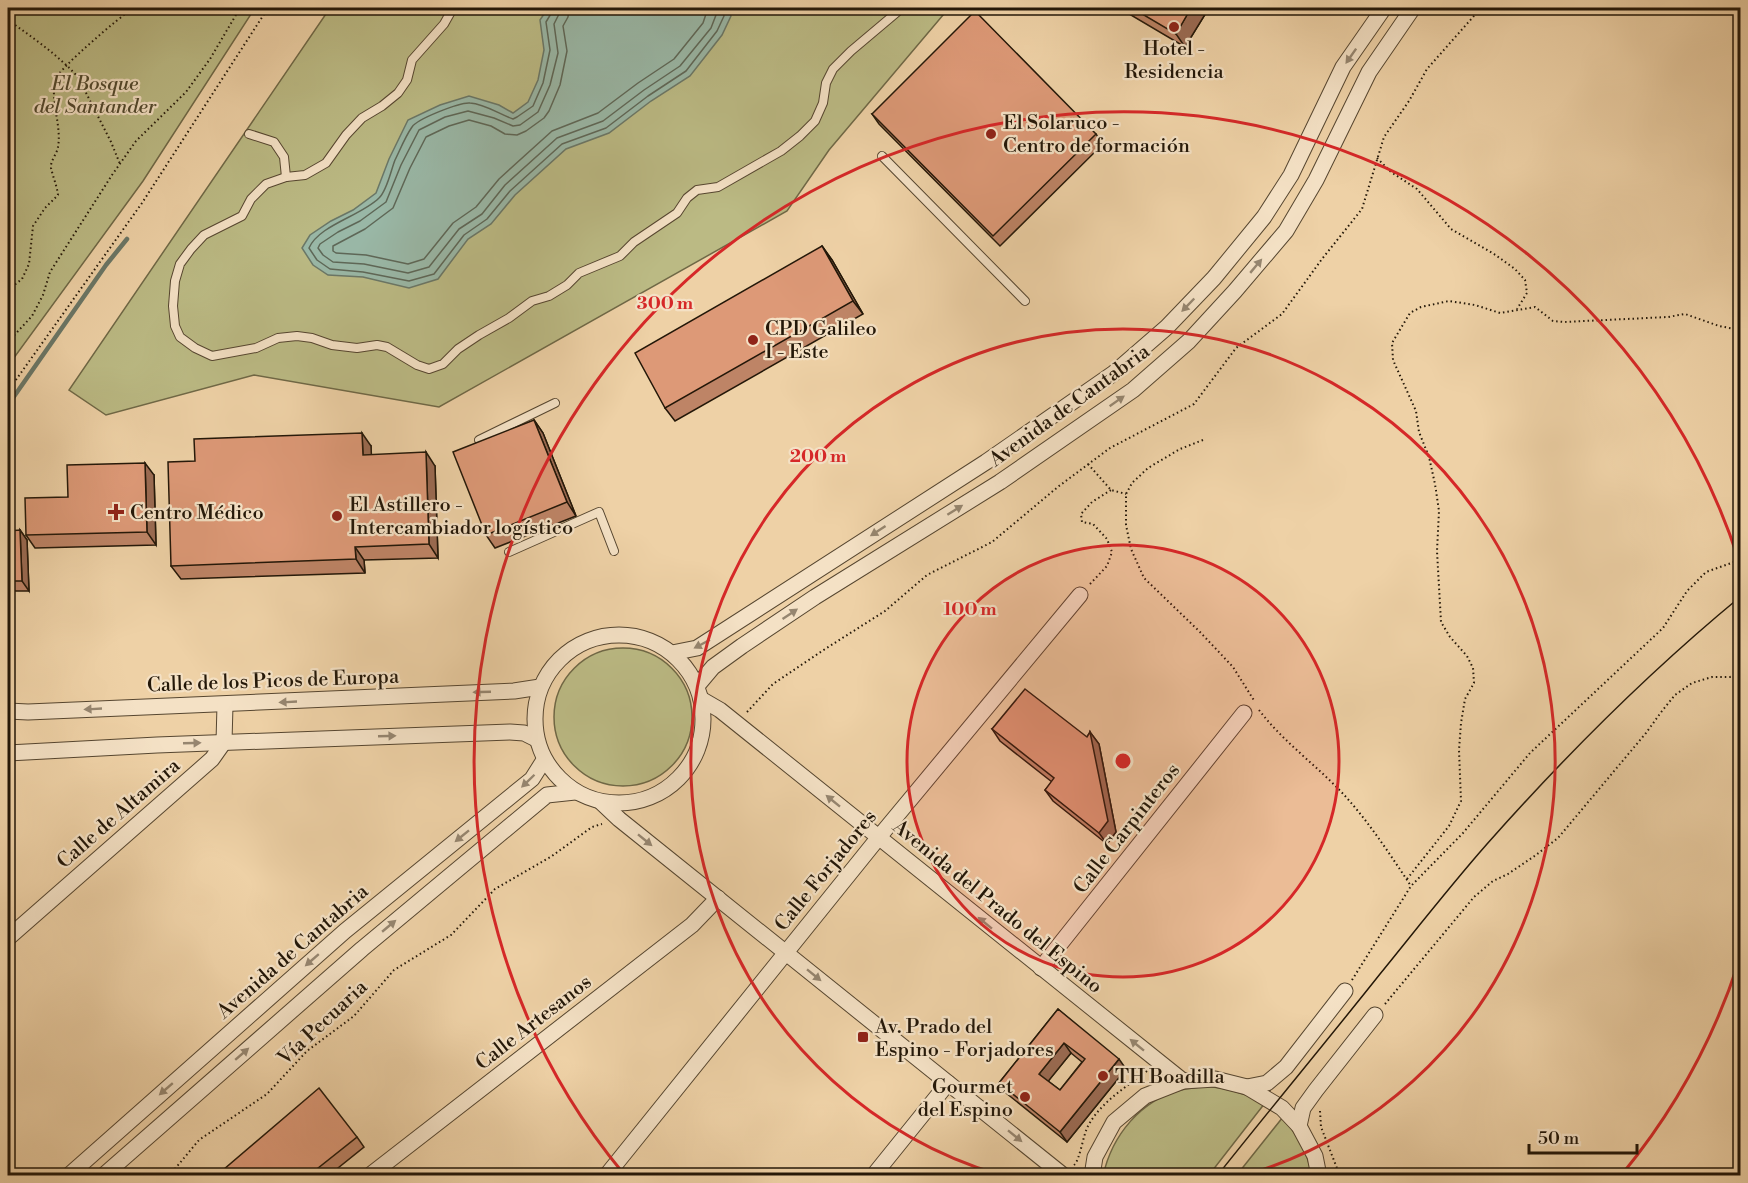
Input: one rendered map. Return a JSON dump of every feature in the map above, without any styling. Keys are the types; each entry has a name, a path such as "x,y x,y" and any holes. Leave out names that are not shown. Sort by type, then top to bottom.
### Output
{"street":[{"name":"Avenida de Cantabria","path":"672,653 697,648 986,462 1114,374 1167,327 1214,278 1264,217 1291,175 1343,67 1384,8"},
{"name":"Avenida de Cantabria","path":"699,692 713,667 742,646 815,597 1000,482 1133,390 1189,341 1286,231 1316,180 1369,72 1413,8"},
{"name":"Calle Forjadores","path":"606,1176 879,837 1080,595"},
{"path":"618,634 642,638 672,653 688,671 699,692 703,727 693,759 675,782 652,797 627,803 601,802 575,792 544,760 537,739 534,712 540,687 552,667 569,651 590,639 618,634"},
{"name":"Calle de los Picos de Europa","path":"8,711 225,705 514,691 540,687"},
{"name":"Avenida del Prado del Espino","path":"699,692 1183,1081"},
{"path":"224,742 225,705"},
{"name":"Calle Carpinteros","path":"1041,968 1244,713"},
{"path":"8,753 224,742 510,732 524,733 537,739"},
{"name":"Calle de Altamira","path":"8,938 212,759 224,742"},
{"name":"Avenida de Cantabria","path":"68,1176 345,930 532,779 544,760"},
{"path":"103,1176 362,949 547,795 575,792"},
{"path":"601,802 619,819 1064,1176"},
{"name":"Calle Artesanos","path":"369,1176 692,925 718,898"},
{"path":"1247,1087 1267,1083 1286,1067 1345,991"},
{"path":"1299,1126 1304,1108 1316,1090 1376,1015"},
{"path":"1092,1176 1095,1157 1114,1122 1145,1096 1183,1081 1215,1080 1247,1087 1276,1103 1299,1126 1315,1156 1319,1176"},
{"path":"873,1176 948,1083"}],"lane":[{"path":"453,8 444,24 412,60 407,80 398,93 362,118 346,135 326,163 305,175 286,177 266,184 251,199 242,216 204,235 191,249 180,264 174,281 175,326 180,337 195,348 212,356 256,348 278,338 297,336 332,345 357,348 377,345 387,347 417,365 429,369 443,364 458,349 479,334 509,318 532,301 549,296 567,285 579,273 620,256 634,242 676,213 687,198 697,190 718,186 781,151 801,136 815,122 823,103 825,83 833,69 902,8"},
{"path":"249,134 274,142 284,158 286,177"},
{"path":"882,156 1025,301"},
{"path":"479,441 555,403"},
{"path":"509,552 599,512 614,551"}],"path":[{"path":"8,290 22,279 29,264 33,226 45,208 58,195 51,166 58,147 58,115 53,93 56,76 120,17 133,8"},
{"path":"8,342 32,316 43,295 50,272 120,164 136,141 186,92 210,59 240,8"},
{"path":"8,391 142,203 268,8"},
{"path":"8,20 78,77 120,164"},
{"path":"1377,158 1391,172 1417,189 1451,229 1515,269 1525,280 1527,292 1517,309"},
{"path":"1407,879 1449,826 1461,801 1459,750 1461,723 1465,699 1474,683 1473,669 1467,656 1450,638 1441,622 1437,550 1439,511 1435,484 1429,457 1419,432 1416,411 1393,360 1392,343 1410,314 1421,307 1449,301 1475,305 1500,313 1535,307 1554,321 1564,322 1668,317 1685,314 1719,326 1740,330"},
{"path":"1203,440 1180,448 1148,468 1132,483 1126,494 1126,525 1131,549 1144,578 1233,667 1260,711 1273,726 1346,797 1411,886"},
{"path":"1088,464 1111,490 1126,494"},
{"path":"1080,595 1107,566 1112,552 1107,539 1093,524 1082,522 1081,514 1092,502 1111,490"},
{"path":"1345,991 1411,886 1463,833 1530,753 1663,628 1687,591 1707,572 1740,560"},
{"path":"1376,1015 1474,897 1493,880 1508,874 1558,838 1675,695 1692,682 1712,677 1740,675"},
{"name":"Vía Pecuaria","path":"168,1176 199,1140 267,1094 307,1051 354,1016 394,970 452,935 495,889 552,856 592,827 619,819"},
{"path":"1316,1090 1324,1099 1319,1113 1321,1127 1340,1176"}],"green space":[{"name":"El Bosque del Santander","path":"8,8 255,8 143,181 8,366"},
{"path":"330,8 949,8 829,150 787,211 439,407 254,375 106,415 69,390"},
{"path":"623,648 649,654 672,668 686,691 692,717 686,743 672,766 649,780 623,786 597,780 574,766 560,743 554,717 560,691 574,668 597,654"},
{"path":"1205,1086 1236,1092 1265,1103 1209,1175 1103,1176 1107,1161 1121,1133 1141,1111 1167,1095"},
{"path":"1283,1117 1301,1144 1312,1176 1236,1176"}],"water":[{"path":"548,8 728,8 731,16 722,35 690,76 651,101 609,133 566,149 515,195 491,224 468,239 438,279 409,288 363,277 328,275 313,265 302,248 310,235 353,210 376,193 408,120 440,105 469,96 499,105 513,113 528,102 538,80 544,50 540,20"}],"building":[{"path":"1132,8 1191,8 1176,34"},
{"name":"El Solaruco - Centro de formación","path":"975,11 1096,134 993,236 872,114"},
{"name":"CPD Galileo I - Este","path":"822,246 853,301 665,408 635,353"},
{"path":"534,420 567,502 486,535 453,452"},
{"name":"El Astillero - Intercambiador logístico","path":"362,433 363,455 426,452 429,544 355,547 356,559 171,566 168,462 195,461 194,439"},
{"path":"145,463 147,532 26,535 25,498 68,497 67,465"},
{"path":"20,530 22,581 8,581 8,531"},
{"path":"1025,689 1087,737 1090,732 1108,821 1099,833 1045,790 1054,778 992,729"},
{"name":"TH Boadilla","path":"1058,1009 1119,1059 1060,1132 999,1083","holes":["1064,1043 1085,1059 1060,1090 1039,1074"]},
{"path":"319,1088 357,1137 308,1176 216,1176"}],"waterway":[{"path":"8,405 106,265 127,239"}],"tram line":[{"path":"1217,1176 1487,844 1577,747 1673,655 1740,597"}],"place":[{"name":"Hotel - Residencia","path":"1174,27"},
{"name":"El Solaruco - Centro de formación","path":"991,134"},
{"name":"CPD Galileo I - Este","path":"753,340"},
{"name":"Centro Médico","path":"116,512"},
{"name":"El Astillero - Intercambiador logístico","path":"337,516"},
{"name":"Av. Prado del Espino - Forjadores","path":"863,1037"},
{"name":"TH Boadilla","path":"1103,1076"},
{"name":"Gourmet del Espino","path":"1025,1097"}]}
